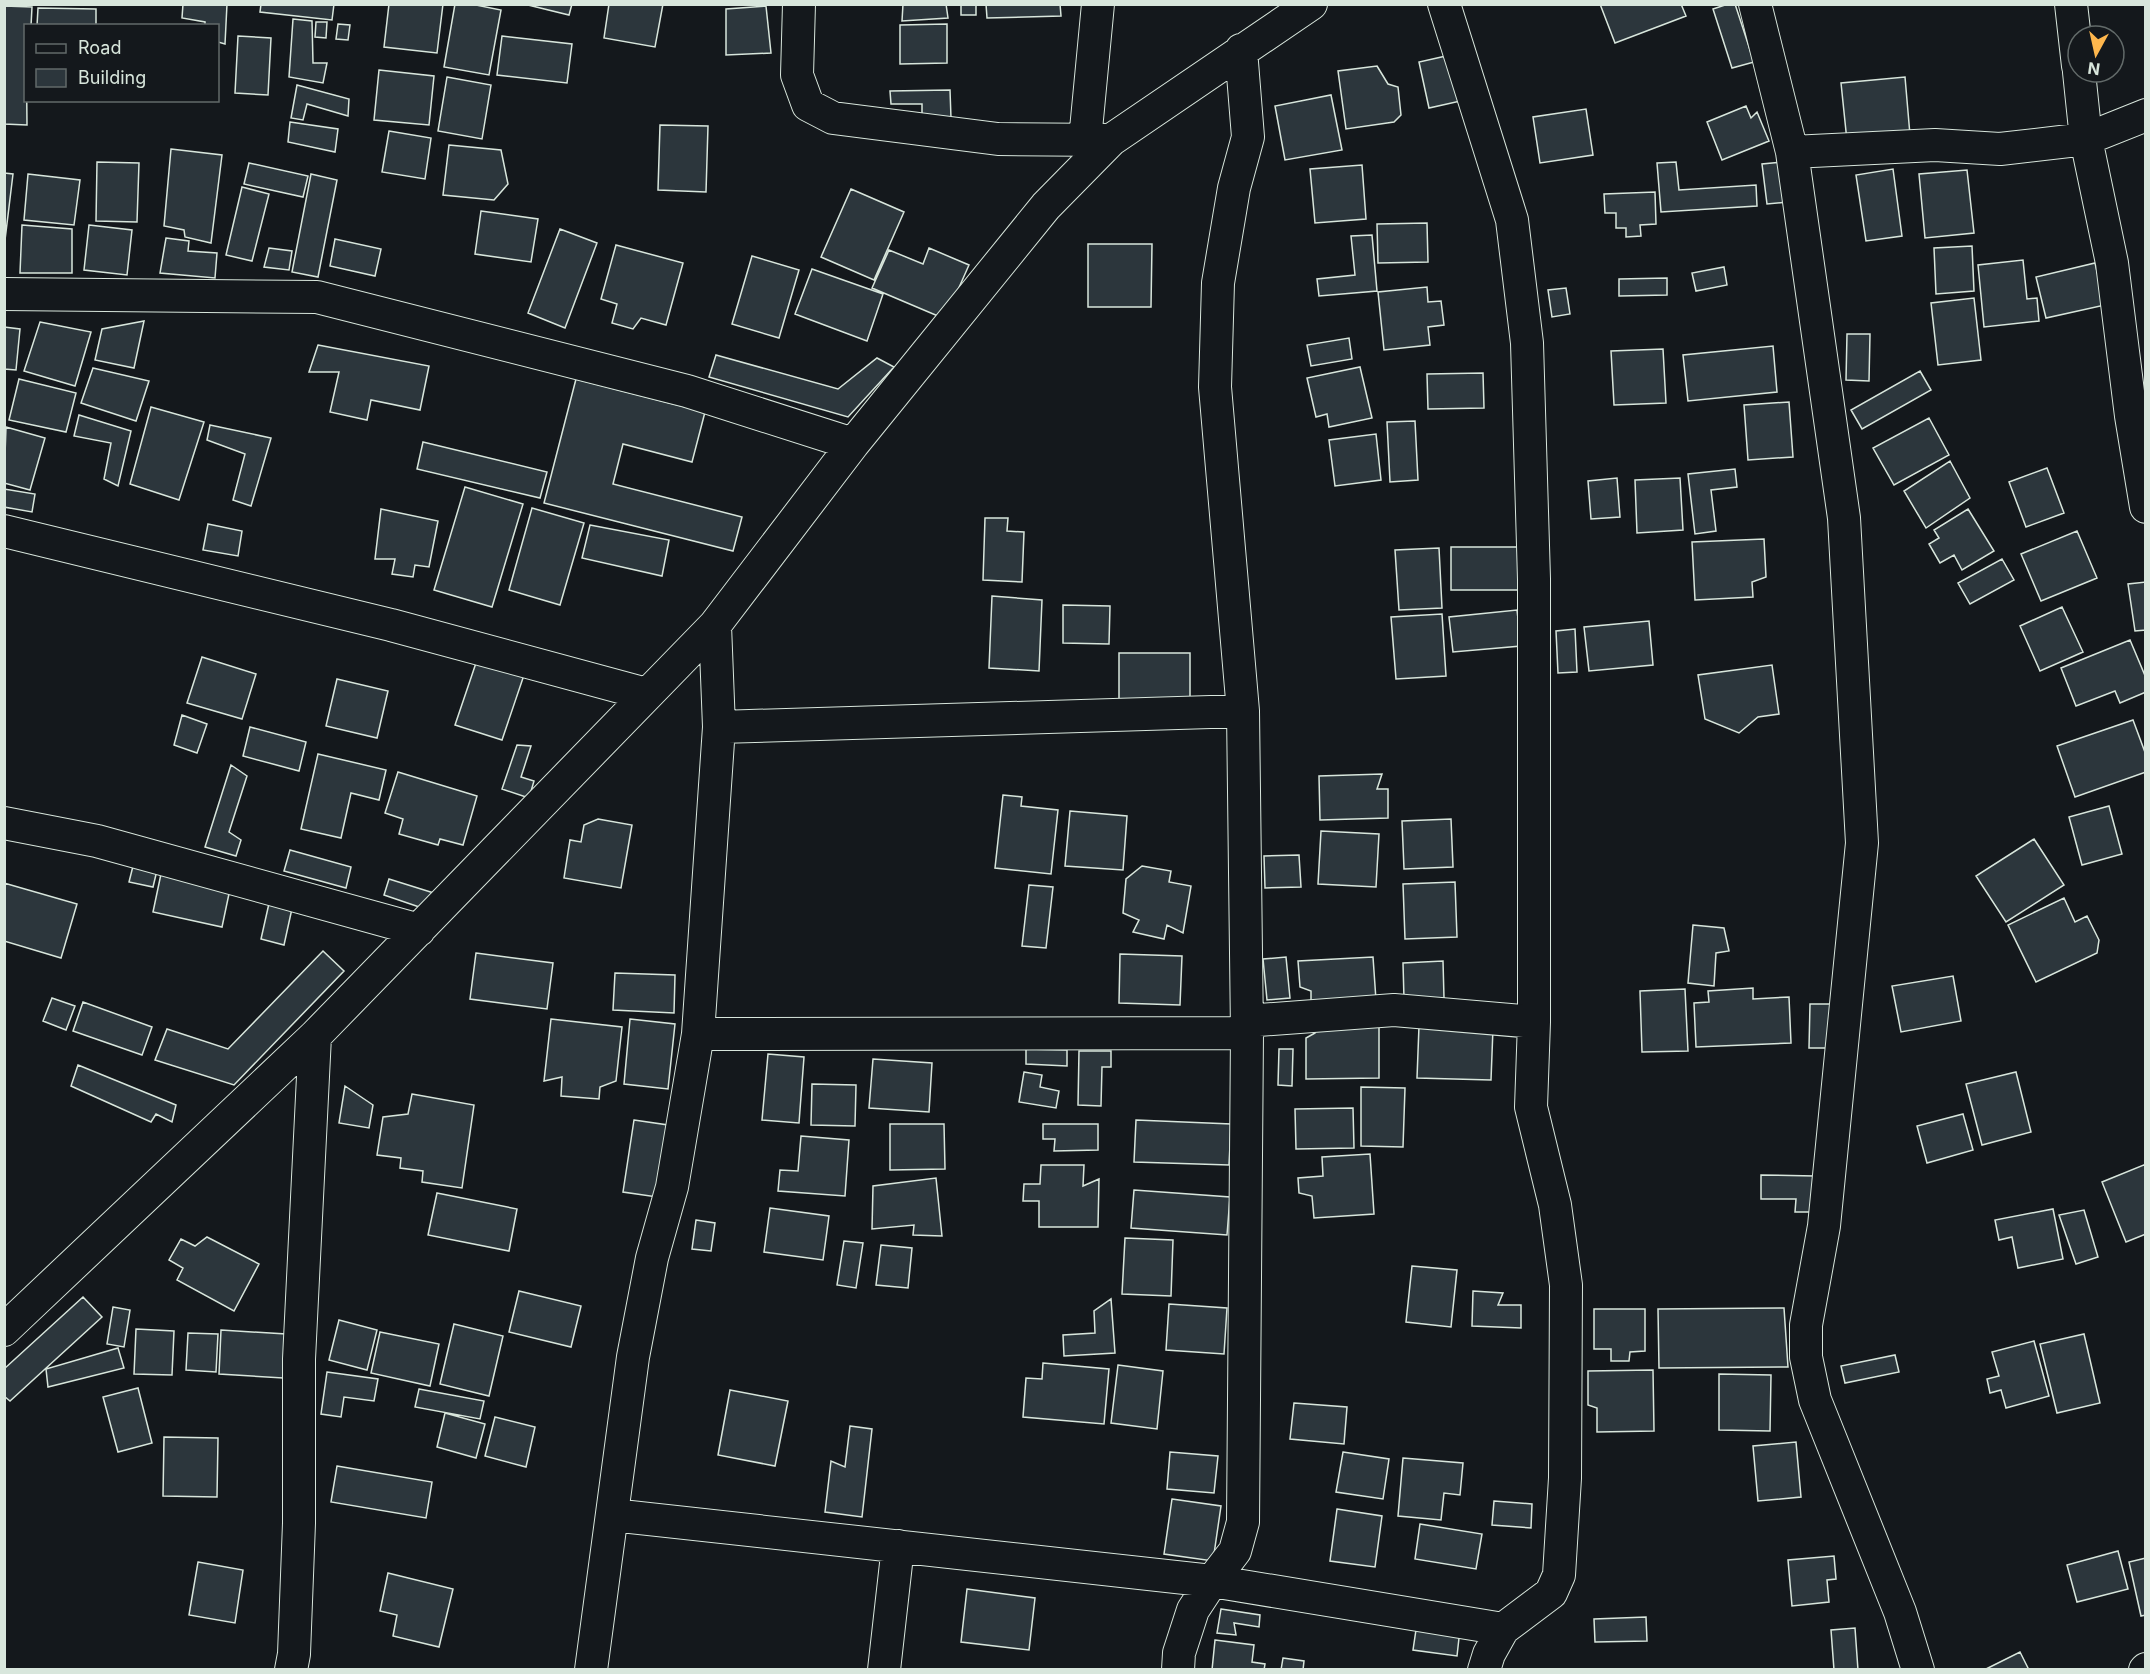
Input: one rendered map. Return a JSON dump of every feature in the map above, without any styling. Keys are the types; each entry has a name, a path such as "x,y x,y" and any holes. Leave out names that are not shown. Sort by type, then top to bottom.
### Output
{"street":[{"path":"799,4 797,75 808,105 833,118 998,139 1098,140"},
{"path":"1098,4 1098,140"},
{"path":"4,1330 315,1036 715,625 853,444 1098,140 1311,4"},
{"path":"1444,4 1512,220 1527,343 1534,579 1534,1022 1531,1107 1555,1205 1566,1285 1565,1478 1559,1575 1551,1593 1503,1629 1489,1654 1484,1670"},
{"path":"1755,4 1792,152 1844,518 1862,843 1824,1226 1806,1325 1806,1357 1815,1400 1900,1612 1918,1670"},
{"path":"2071,4 2073,24"},
{"path":"1178,1670 1179,1653 1193,1610 1234,1551 1243,1522 1247,1027 1243,711 1215,387 1218,283 1234,188 1248,137 1241,50"},
{"path":"2080,84 2086,139 2112,262 2145,507"},
{"path":"1792,152 1935,145 2000,149 2086,139 2145,115"},
{"path":"4,294 317,297 687,392 853,444"},
{"path":"4,531 391,625 646,694"},
{"path":"591,1670 633,1358 652,1258 672,1188 698,1034 719,727 715,625"},
{"path":"719,727 1243,711"},
{"path":"4,823 97,841 419,930"},
{"path":"698,1034 1247,1027 1394,1010 1534,1022"},
{"path":"291,1670 294,1654 299,1523 299,1359 315,1036"},
{"path":"612,1515 1212,1581 1503,1629"},
{"path":"884,1670 898,1546"}],"building":[{"path":"183,4 227,4 225,44 219,42 219,24 205,24 205,22 182,18"},
{"path":"261,4 334,4 332,20 260,12"},
{"path":"389,4 443,4 437,53 384,47"},
{"path":"455,4 471,4 501,10 489,75 444,67"},
{"path":"524,4 572,4 569,15"},
{"path":"609,4 663,4 655,47 604,38"},
{"path":"903,4 946,4 948,18 902,21"},
{"path":"961,4 976,4 976,15 961,15"},
{"path":"986,4 1060,4 1061,16 987,18"},
{"path":"1600,4 1681,4 1686,16 1615,43"},
{"path":"1735,4 1754,62 1732,68 1713,9"},
{"path":"4,6 32,7 31,24 24,24 24,102 27,102 27,125 4,124"},
{"path":"766,6 771,53 726,55 726,9"},
{"path":"38,8 96,9 96,24 37,24"},
{"path":"293,19 312,21 313,63 327,63 323,83 289,77"},
{"path":"316,22 327,22 326,38 315,37"},
{"path":"338,24 350,25 348,40 336,39"},
{"path":"947,24 947,63 900,64 900,25"},
{"path":"238,36 271,38 268,95 235,93"},
{"path":"502,36 572,44 567,83 497,75"},
{"path":"1455,54 1465,100 1429,108 1419,62"},
{"path":"1377,66 1388,84 1398,87 1401,115 1394,122 1346,129 1338,71"},
{"path":"379,70 434,76 429,125 374,120"},
{"path":"447,77 491,85 482,139 438,131"},
{"path":"1905,77 1910,135 1847,141 1841,83"},
{"path":"297,85 349,99 348,116 307,104 303,120 291,118"},
{"path":"950,90 951,118 922,118 922,104 891,104 890,91"},
{"path":"1331,95 1342,150 1285,160 1275,106"},
{"path":"1746,106 1751,118 1757,112 1769,141 1722,160 1707,122"},
{"path":"1586,109 1593,155 1540,163 1533,117"},
{"path":"290,122 338,129 335,152 288,142"},
{"path":"660,125 708,126 706,192 658,190"},
{"path":"389,131 431,138 425,179 382,172"},
{"path":"449,145 501,150 508,184 494,200 443,195"},
{"path":"171,149 222,155 211,243 185,237 184,230 164,226"},
{"path":"97,162 139,163 137,222 96,221"},
{"path":"1676,162 1679,190 1756,185 1757,206 1661,212 1657,163"},
{"path":"1783,162 1787,202 1767,204 1762,164"},
{"path":"249,163 308,176 303,197 244,184"},
{"path":"1362,165 1366,219 1315,223 1310,169"},
{"path":"1893,169 1902,236 1866,241 1856,175"},
{"path":"1967,170 1974,233 1925,238 1919,174"},
{"path":"4,173 13,174 5,240 4,240"},
{"path":"28,174 80,180 74,225 24,220"},
{"path":"311,174 337,180 318,277 292,272"},
{"path":"242,187 269,194 252,261 226,255"},
{"path":"851,189 904,212 874,280 821,257"},
{"path":"1655,192 1656,224 1640,225 1641,236 1626,237 1626,228 1616,228 1616,213 1605,213 1604,194"},
{"path":"481,211 538,219 531,262 475,254"},
{"path":"1427,223 1428,262 1378,263 1377,224"},
{"path":"22,225 72,229 72,273 20,273"},
{"path":"89,225 132,230 127,275 84,270"},
{"path":"560,229 597,243 565,328 528,313"},
{"path":"1372,235 1377,291 1319,296 1317,279 1355,275 1351,236"},
{"path":"166,238 189,241 188,251 217,253 215,278 160,273"},
{"path":"335,239 381,249 375,276 330,266"},
{"path":"1088,244 1152,244 1151,307 1088,307"},
{"path":"616,245 683,263 666,325 641,318 633,329 612,323 617,304 601,299"},
{"path":"1972,246 1974,291 1936,294 1934,248"},
{"path":"269,248 292,251 289,270 264,267"},
{"path":"929,248 969,265 945,319 872,288 889,250 923,264"},
{"path":"752,256 799,270 779,338 732,324"},
{"path":"2023,260 2027,299 2037,298 2039,321 1984,327 1978,265"},
{"path":"2095,263 2105,305 2046,318 2036,277"},
{"path":"1724,267 1727,285 1696,291 1692,273"},
{"path":"812,269 883,294 867,341 795,314"},
{"path":"1667,278 1667,295 1619,296 1619,279"},
{"path":"1427,287 1428,302 1441,301 1444,325 1428,327 1430,345 1384,350 1378,292"},
{"path":"1566,288 1570,314 1552,317 1548,290"},
{"path":"1974,298 1981,360 1938,365 1931,303"},
{"path":"144,321 134,368 95,360 102,329"},
{"path":"40,322 91,332 75,386 24,371"},
{"path":"4,327 20,329 16,370 4,369"},
{"path":"1847,334 1870,334 1869,381 1846,380"},
{"path":"1349,338 1352,359 1311,366 1307,345"},
{"path":"318,345 429,366 420,410 371,400 367,420 330,412 339,372 309,372"},
{"path":"1773,346 1777,392 1688,401 1683,355"},
{"path":"1663,349 1666,403 1614,405 1611,351"},
{"path":"716,355 838,389 877,358 894,367 848,417 709,377"},
{"path":"1360,367 1372,418 1329,427 1327,414 1316,417 1307,378"},
{"path":"93,368 149,381 136,421 81,403"},
{"path":"1920,371 1931,390 1862,429 1851,410"},
{"path":"1483,373 1484,408 1428,409 1427,374"},
{"path":"19,379 76,393 66,432 9,420"},
{"path":"576,379 705,412 692,462 623,444 613,484 742,517 733,551 544,503"},
{"path":"1789,402 1793,457 1748,460 1744,405"},
{"path":"151,407 204,422 179,500 130,484"},
{"path":"79,415 131,431 118,486 104,479 111,443 74,436"},
{"path":"1929,418 1949,455 1894,485 1873,448"},
{"path":"1415,421 1418,480 1390,482 1387,422"},
{"path":"210,425 271,438 251,506 233,500 245,454 207,440"},
{"path":"6,427 45,438 30,490 4,483"},
{"path":"1376,434 1381,480 1335,486 1329,440"},
{"path":"423,442 547,472 540,498 417,469"},
{"path":"1950,461 1970,498 1926,528 1904,491"},
{"path":"2047,468 2064,513 2026,527 2009,482"},
{"path":"1735,469 1737,487 1711,490 1716,531 1695,534 1688,474"},
{"path":"1617,478 1620,517 1591,519 1588,481"},
{"path":"1680,478 1683,530 1637,533 1635,480"},
{"path":"465,487 523,504 492,607 434,590"},
{"path":"4,489 35,494 32,512 4,507"},
{"path":"532,508 584,523 560,605 509,590"},
{"path":"381,509 438,521 429,567 415,565 413,577 392,574 395,559 375,559"},
{"path":"1968,509 1994,551 1962,570 1954,555 1940,563 1929,544 1939,538 1934,530"},
{"path":"985,518 1008,518 1007,531 1024,532 1022,582 983,580"},
{"path":"208,524 242,531 238,556 203,550"},
{"path":"590,525 669,540 662,576 582,558"},
{"path":"2077,531 2097,578 2041,601 2021,554"},
{"path":"1764,539 1766,577 1752,582 1753,597 1695,600 1692,542"},
{"path":"1451,547 1518,547 1518,590 1451,590"},
{"path":"1439,548 1442,608 1399,610 1395,550"},
{"path":"2002,559 2014,580 1970,604 1958,583"},
{"path":"2146,582 2146,630 2135,631 2128,584"},
{"path":"992,596 1042,600 1039,671 989,668"},
{"path":"1063,605 1110,606 1109,644 1063,643"},
{"path":"2062,607 2083,652 2040,671 2020,626"},
{"path":"1517,610 1521,646 1453,652 1449,617"},
{"path":"1442,614 1446,676 1396,679 1391,617"},
{"path":"1649,621 1653,665 1589,671 1584,627"},
{"path":"1575,629 1577,672 1558,673 1556,631"},
{"path":"2130,640 2146,678 2146,692 2120,703 2115,691 2076,706 2061,668"},
{"path":"1119,653 1190,653 1190,703 1119,703"},
{"path":"202,657 256,674 242,719 187,703"},
{"path":"477,660 524,675 502,740 455,725"},
{"path":"1772,665 1779,714 1758,717 1739,733 1705,719 1698,675"},
{"path":"337,679 388,691 377,738 326,726"},
{"path":"182,715 207,724 197,753 174,745"},
{"path":"2133,720 2146,755 2146,772 2075,797 2057,746"},
{"path":"250,727 306,742 299,771 243,756"},
{"path":"517,745 531,746 521,777 534,781 529,798 502,789"},
{"path":"318,754 386,770 379,800 351,793 341,838 301,829"},
{"path":"231,765 247,776 229,832 241,840 236,856 205,847"},
{"path":"398,772 477,796 463,845 440,839 438,845 399,834 403,819 385,813"},
{"path":"1382,774 1377,789 1388,789 1388,818 1320,820 1319,776"},
{"path":"1003,795 1022,797 1021,806 1058,810 1051,874 995,868"},
{"path":"2109,806 2122,854 2082,865 2069,817"},
{"path":"1070,811 1127,816 1123,870 1065,866"},
{"path":"598,819 632,825 621,888 564,878 570,840 581,842 584,825"},
{"path":"1451,819 1453,867 1404,869 1402,821"},
{"path":"1321,831 1379,834 1376,887 1318,884"},
{"path":"2034,839 2064,885 2006,922 1976,876"},
{"path":"290,850 351,867 346,888 284,871"},
{"path":"1299,855 1301,887 1265,888 1264,856"},
{"path":"134,862 158,866 153,887 129,882"},
{"path":"1142,866 1171,871 1169,882 1191,886 1183,933 1167,925 1164,939 1133,932 1139,920 1123,913 1126,879"},
{"path":"161,874 230,889 222,927 153,912"},
{"path":"389,879 437,894 431,911 384,895"},
{"path":"1455,882 1457,937 1405,939 1403,884"},
{"path":"4,883 77,904 61,958 4,941"},
{"path":"1029,885 1053,887 1046,948 1022,946"},
{"path":"2064,898 2075,922 2087,916 2099,940 2097,953 2036,982 2008,925"},
{"path":"270,899 293,904 284,945 261,939"},
{"path":"1693,925 1724,928 1729,951 1716,953 1714,986 1688,983"},
{"path":"323,951 344,971 234,1085 155,1060 167,1029 228,1049"},
{"path":"476,953 553,963 547,1009 470,999"},
{"path":"1120,954 1182,956 1180,1005 1119,1003"},
{"path":"1286,957 1290,998 1267,1000 1263,959"},
{"path":"1373,957 1376,1000 1311,1004 1311,991 1300,987 1298,961"},
{"path":"1443,961 1444,998 1404,999 1403,963"},
{"path":"615,973 675,975 674,1013 613,1010"},
{"path":"1953,976 1961,1021 1901,1032 1892,986"},
{"path":"1753,988 1753,999 1789,997 1791,1043 1696,1047 1694,1003 1709,1002 1708,991"},
{"path":"1685,989 1688,1051 1642,1052 1640,991"},
{"path":"52,998 75,1006 66,1030 43,1021"},
{"path":"83,1002 152,1027 142,1055 73,1031"},
{"path":"1810,1004 1834,1004 1833,1048 1809,1048"},
{"path":"551,1019 622,1027 616,1081 600,1087 599,1099 561,1096 562,1077 544,1081"},
{"path":"630,1019 675,1024 668,1089 624,1084"},
{"path":"1315,1022 1379,1022 1379,1078 1306,1079 1306,1038 1315,1033"},
{"path":"1419,1026 1493,1028 1491,1080 1417,1078"},
{"path":"1026,1049 1067,1050 1067,1066 1026,1064"},
{"path":"1279,1049 1293,1049 1292,1086 1278,1085"},
{"path":"1079,1051 1111,1051 1111,1067 1102,1067 1101,1106 1078,1105"},
{"path":"768,1054 804,1057 799,1123 762,1120"},
{"path":"873,1059 932,1063 929,1112 869,1108"},
{"path":"78,1065 176,1105 172,1122 156,1114 151,1122 71,1086"},
{"path":"1024,1072 1042,1075 1040,1087 1059,1091 1056,1108 1019,1102"},
{"path":"2016,1072 2031,1132 1982,1145 1966,1084"},
{"path":"812,1084 856,1085 855,1126 811,1125"},
{"path":"345,1086 373,1105 369,1128 339,1123"},
{"path":"1361,1087 1405,1088 1403,1147 1361,1146"},
{"path":"412,1094 474,1105 462,1188 422,1182 423,1171 400,1168 401,1158 377,1155 383,1117 408,1114"},
{"path":"1353,1108 1354,1148 1296,1149 1295,1109"},
{"path":"1963,1114 1973,1150 1927,1163 1917,1126"},
{"path":"634,1120 668,1125 657,1197 623,1192"},
{"path":"1136,1120 1231,1124 1229,1165 1134,1162"},
{"path":"890,1124 944,1124 945,1169 890,1170"},
{"path":"1043,1124 1098,1124 1098,1150 1054,1151 1055,1139 1043,1139"},
{"path":"801,1136 849,1140 845,1196 778,1191 780,1170 798,1171"},
{"path":"1370,1154 1374,1214 1314,1218 1312,1196 1299,1193 1298,1178 1323,1176 1322,1157"},
{"path":"2146,1164 2146,1234 2126,1242 2102,1182"},
{"path":"1041,1165 1084,1165 1083,1186 1099,1179 1098,1227 1039,1227 1039,1201 1023,1201 1024,1184 1040,1184"},
{"path":"1761,1175 1815,1176 1815,1212 1795,1212 1796,1199 1761,1199"},
{"path":"936,1178 942,1236 913,1235 914,1225 872,1229 873,1186"},
{"path":"1134,1190 1230,1197 1227,1235 1131,1228"},
{"path":"437,1193 517,1209 509,1251 428,1235"},
{"path":"770,1208 829,1216 823,1260 764,1252"},
{"path":"2053,1209 2063,1259 2018,1268 2012,1237 1999,1240 1995,1220"},
{"path":"2084,1210 2098,1257 2076,1264 2059,1215"},
{"path":"696,1220 715,1223 711,1251 692,1249"},
{"path":"207,1237 259,1264 234,1311 177,1280 183,1268 169,1260 181,1239 195,1246"},
{"path":"1125,1238 1173,1240 1171,1296 1122,1294"},
{"path":"844,1241 863,1243 856,1288 837,1285"},
{"path":"881,1245 912,1248 908,1288 876,1285"},
{"path":"1412,1266 1457,1270 1451,1327 1406,1322"},
{"path":"519,1291 581,1306 571,1347 509,1332"},
{"path":"1473,1291 1503,1293 1498,1305 1521,1305 1521,1328 1472,1326"},
{"path":"83,1297 102,1317 10,1401 4,1396 4,1369"},
{"path":"1111,1299 1115,1353 1064,1356 1063,1335 1095,1333 1094,1311"},
{"path":"1169,1304 1227,1308 1224,1354 1166,1350"},
{"path":"113,1307 130,1310 124,1347 107,1344"},
{"path":"1784,1308 1788,1367 1659,1368 1658,1309"},
{"path":"1594,1309 1645,1309 1645,1351 1630,1352 1629,1361 1611,1361 1611,1349 1594,1349"},
{"path":"339,1320 377,1330 367,1370 329,1360"},
{"path":"454,1324 503,1336 489,1396 440,1384"},
{"path":"136,1329 174,1331 172,1375 134,1374"},
{"path":"221,1330 286,1334 283,1378 219,1374"},
{"path":"380,1332 439,1344 430,1386 371,1373"},
{"path":"188,1333 218,1334 216,1372 186,1370"},
{"path":"2084,1334 2100,1403 2057,1413 2040,1344"},
{"path":"2034,1341 2049,1396 2006,1408 2001,1390 1990,1393 1987,1379 1999,1376 1992,1352"},
{"path":"118,1348 124,1368 48,1387 46,1369"},
{"path":"1895,1355 1899,1372 1845,1383 1841,1366"},
{"path":"1043,1363 1109,1369 1104,1424 1023,1417 1026,1378 1042,1379"},
{"path":"1118,1365 1163,1371 1157,1429 1111,1423"},
{"path":"1653,1370 1654,1431 1597,1432 1597,1408 1588,1405 1588,1371"},
{"path":"327,1372 378,1379 374,1401 344,1397 341,1417 321,1414"},
{"path":"1719,1374 1771,1375 1770,1431 1719,1430"},
{"path":"138,1388 152,1443 118,1452 103,1397"},
{"path":"419,1389 484,1401 480,1419 415,1407"},
{"path":"730,1390 788,1401 775,1466 718,1455"},
{"path":"1294,1403 1347,1407 1344,1444 1290,1439"},
{"path":"445,1413 485,1424 476,1458 437,1447"},
{"path":"495,1417 535,1427 526,1467 485,1456"},
{"path":"850,1426 872,1429 862,1517 825,1512 831,1461 845,1467"},
{"path":"164,1437 218,1438 217,1497 163,1496"},
{"path":"1796,1442 1801,1497 1758,1501 1753,1446"},
{"path":"1170,1452 1218,1456 1214,1493 1167,1489"},
{"path":"1343,1452 1389,1459 1383,1499 1336,1492"},
{"path":"1403,1458 1463,1463 1460,1495 1444,1493 1441,1520 1398,1516"},
{"path":"337,1466 432,1482 426,1518 331,1502"},
{"path":"1172,1499 1221,1506 1213,1561 1164,1554"},
{"path":"1494,1501 1532,1504 1531,1528 1492,1525"},
{"path":"1337,1509 1382,1516 1375,1567 1330,1561"},
{"path":"1420,1524 1482,1534 1476,1569 1415,1559"},
{"path":"2118,1551 2128,1589 2077,1602 2067,1565"},
{"path":"1834,1556 1836,1579 1827,1580 1829,1602 1792,1606 1788,1560"},
{"path":"2146,1558 2146,1615 2141,1616 2129,1562"},
{"path":"198,1562 243,1570 235,1623 189,1615"},
{"path":"388,1573 453,1589 439,1647 393,1636 397,1615 380,1611"},
{"path":"967,1589 1035,1598 1029,1650 961,1642"},
{"path":"1221,1609 1260,1615 1259,1627 1234,1623 1236,1635 1217,1633"},
{"path":"1646,1617 1647,1641 1595,1642 1594,1619"},
{"path":"1417,1623 1460,1629 1457,1656 1413,1650"},
{"path":"1855,1628 1858,1670 1834,1670 1831,1630"},
{"path":"1215,1640 1254,1645 1252,1662 1265,1664 1264,1670 1212,1670"},
{"path":"2020,1652 2029,1670 1984,1670"},
{"path":"1283,1658 1304,1661 1303,1670 1281,1670"}]}
